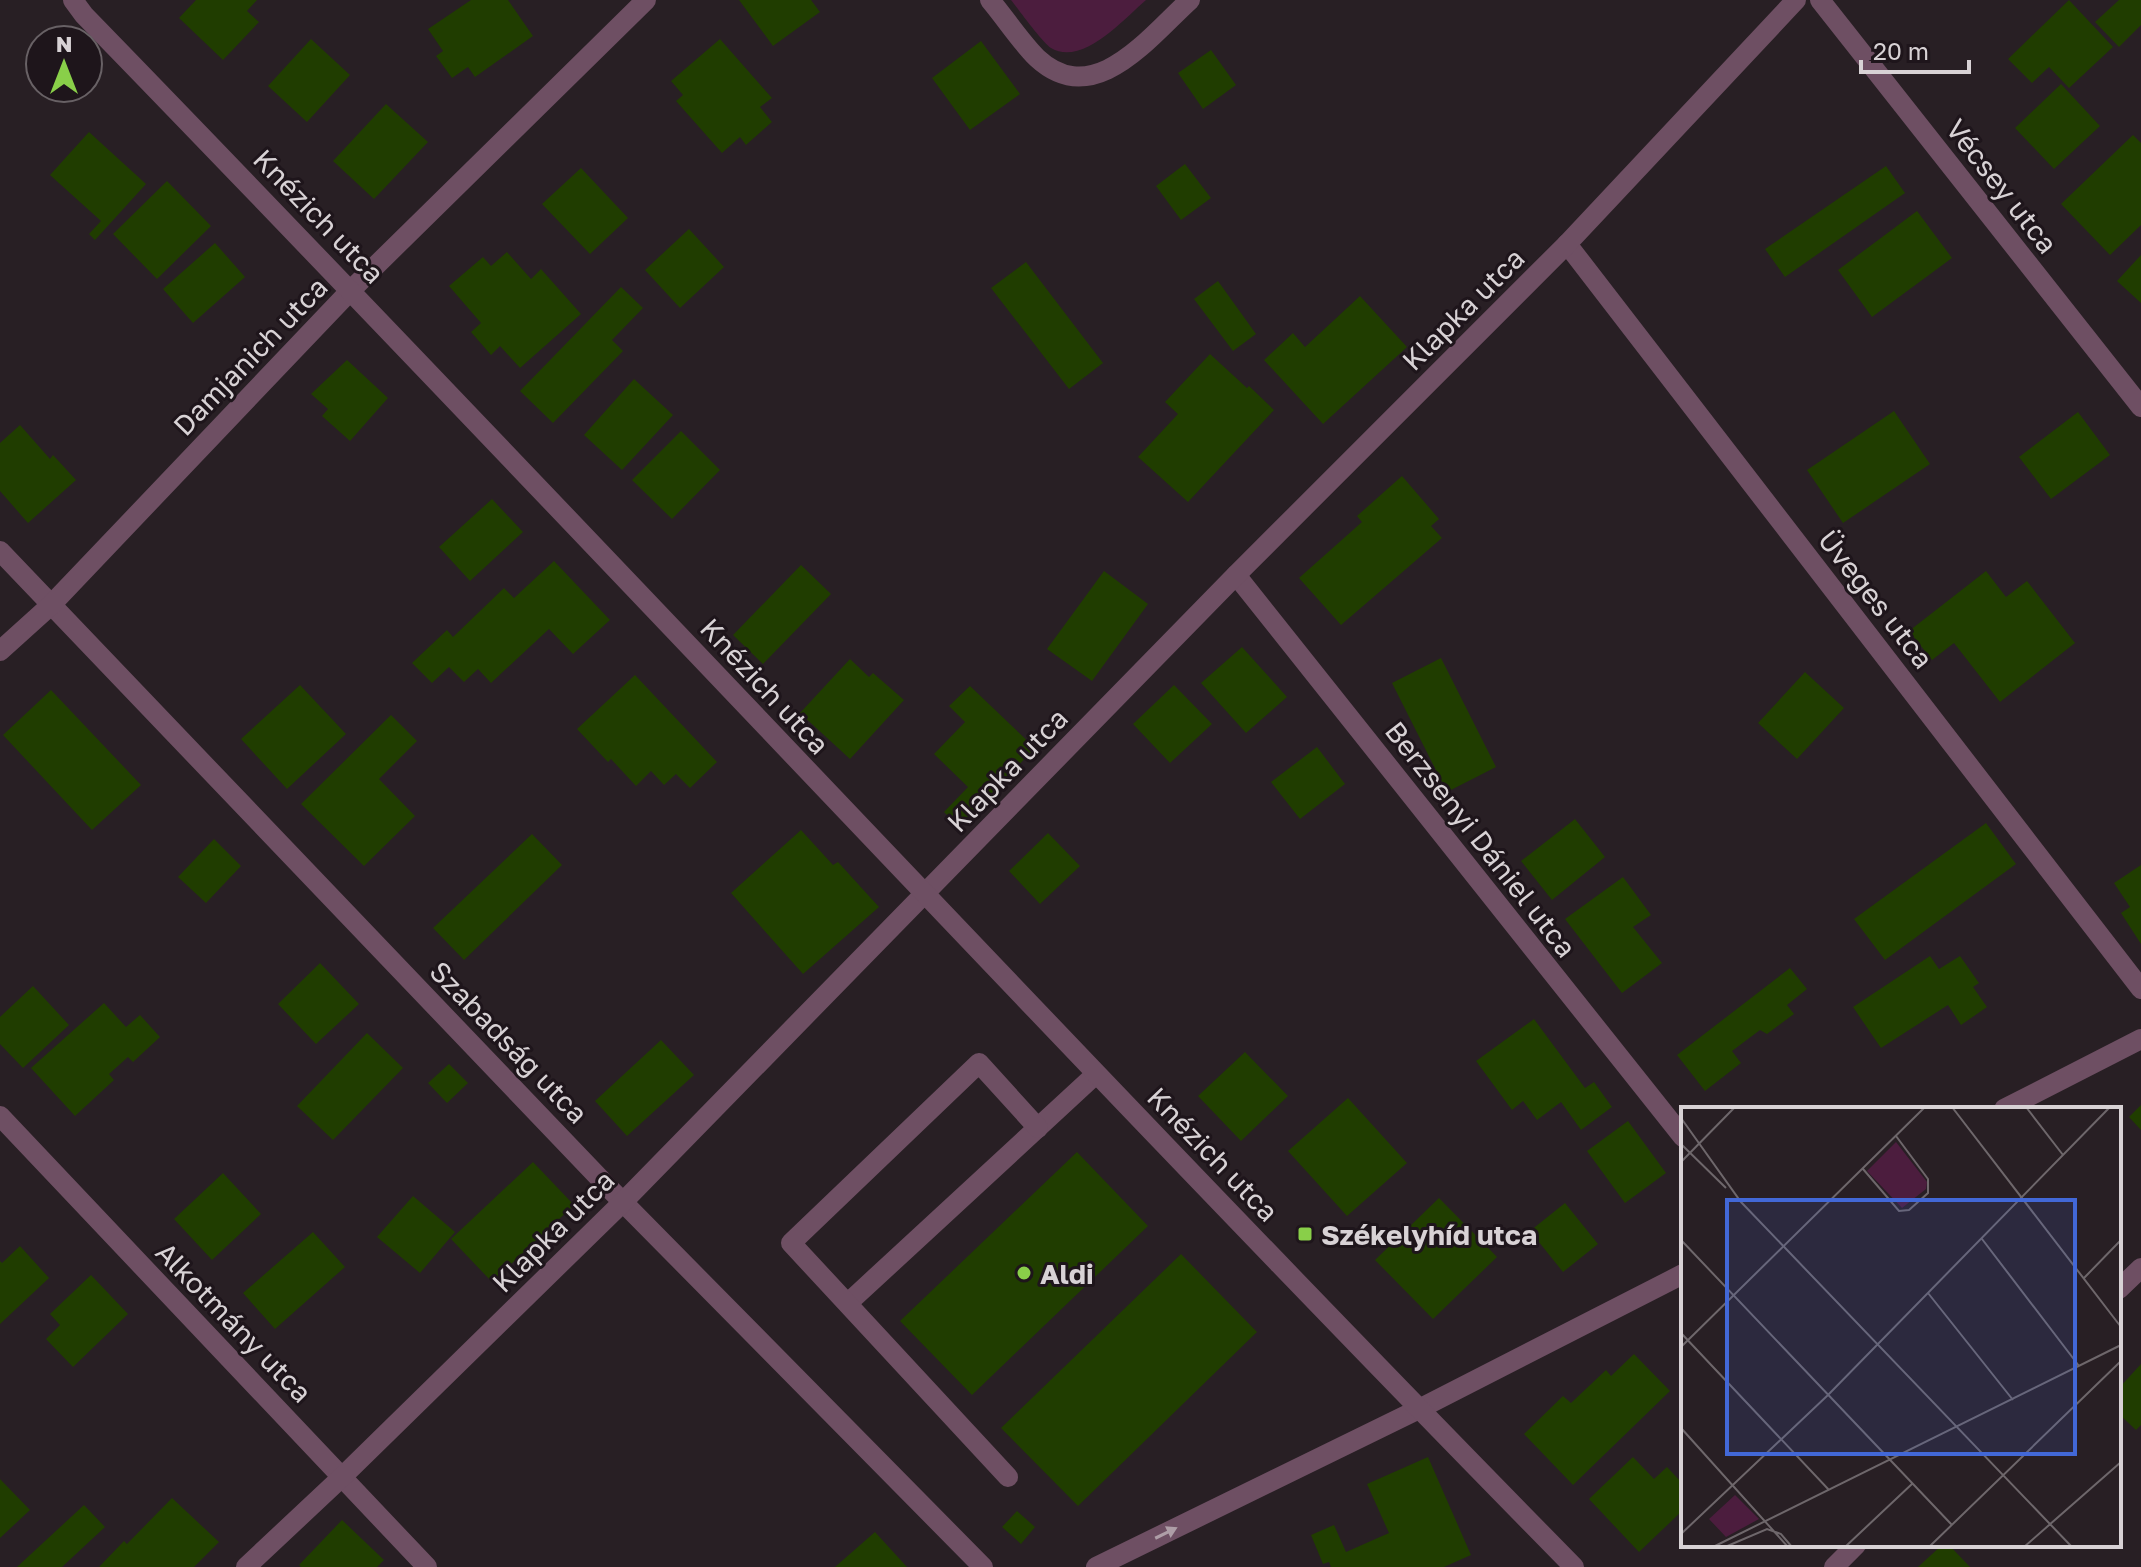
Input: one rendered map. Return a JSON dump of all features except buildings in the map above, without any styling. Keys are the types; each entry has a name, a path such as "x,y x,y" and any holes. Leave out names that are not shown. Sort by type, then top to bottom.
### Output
{"street":[{"name":"Damjanich utca","path":"0,651 51,605 351,290 646,0"},
{"path":"990,0 1038,58 1056,71 1079,78 1098,75 1119,64 1190,0"},
{"name":"Klapka utca","path":"246,1567 623,1202 1236,575 1567,244 1796,0"},
{"name":"Vécsey utca","path":"1820,0 2141,407"},
{"name":"Knézich utca","path":"75,5 351,290 1096,1074 1574,1567"},
{"name":"Üveges utca","path":"1567,244 2141,989"},
{"name":"Szabadság utca","path":"0,551 623,1202 983,1567"},
{"name":"Berzsenyi Dániel utca","path":"1236,575 1681,1134"},
{"path":"2008,1107 2141,1039"},
{"path":"1008,1477 791,1243 979,1063 1038,1128"},
{"path":"848,1303 1096,1074"},
{"name":"Alkotmány utca","path":"0,1116 427,1567"},
{"path":"2121,1287 2141,1268"},
{"path":"1096,1567 1419,1409 1681,1275"},
{"path":"1834,1567 1854,1547"}],"shaded area":[{"path":"1011,0 1146,0 1102,38 1076,51 1063,52 1047,45"}],"place":[{"name":"Székelyhíd utca","path":"1305,1234"},
{"name":"Aldi","path":"1024,1273"}]}
